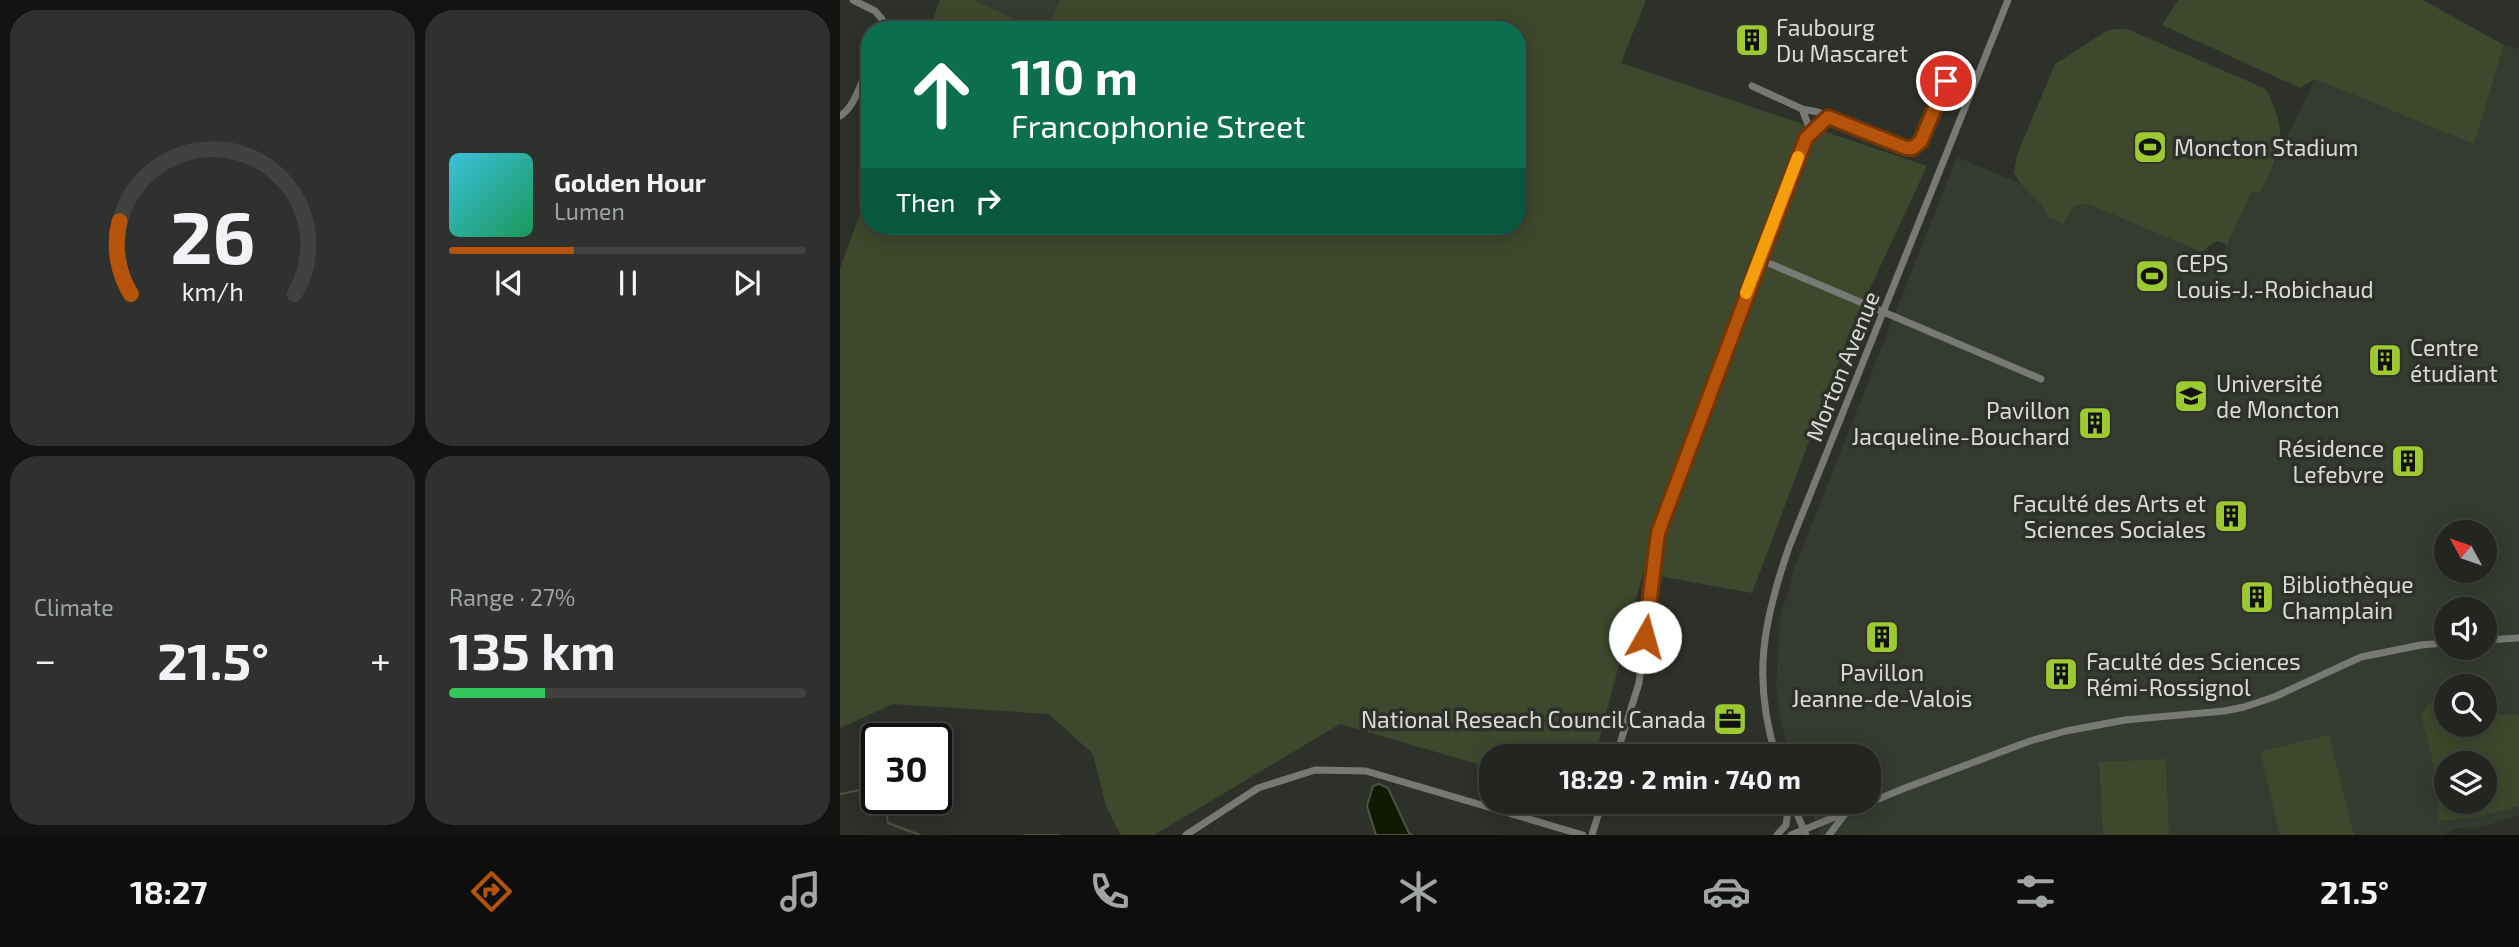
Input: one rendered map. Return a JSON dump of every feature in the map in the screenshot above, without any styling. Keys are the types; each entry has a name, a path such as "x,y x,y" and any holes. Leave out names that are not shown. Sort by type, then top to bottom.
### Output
{"street":[{"path":"853,0 874,11 882,21"},
{"name":"Morton Avenue","path":"1772,744 1766,722 1762,664 1771,598 2008,0"},
{"path":"1752,86 1802,109 1809,115 1824,117 1906,148 1913,148 1921,141 1952,65 1978,75"},
{"path":"840,116 845,113 861,83"},
{"path":"1620,744 1639,683 1658,533 1759,259 1811,128 1809,115"},
{"path":"1811,128 1821,125 1824,117"},
{"path":"1759,259 2041,379"},
{"path":"2497,639 2519,638"},
{"path":"1881,798 2001,751 2066,731 2125,720 2245,707 2274,697 2361,657 2434,644"},
{"path":"1186,835 1258,788 1315,770 1366,771 1583,835"},
{"path":"1592,835 1598,814"},
{"path":"1777,835 1786,825 1789,814"},
{"path":"1796,814 1805,832"},
{"path":"1791,835 1805,832 1841,814"},
{"path":"1829,835 1845,814"}],"shaded area":[{"path":"940,0 973,0 1019,21 932,21"},
{"path":"973,0 1060,0 1051,21 1019,21"},
{"path":"1060,0 1646,0 1621,63 1927,166 1852,327 1752,593 1643,573 1598,744 1479,744 1479,765 1340,724 1154,835 1121,835 1106,807 1093,754 1049,714 893,704 840,728 840,268 861,212 861,235 1526,235 1526,21 1051,21"},
{"path":"2178,0 2423,0 2504,45 2474,144 2315,79 2300,88 2162,25"},
{"name":"Moncton Stadium","path":"2114,29 2127,29 2266,89 2278,120 2280,143 2260,194 2252,191 2227,245 2218,241 2207,247 2204,253 2088,204 2074,206 2063,224 2049,218 2042,205 2014,173 2017,155 2055,64"},
{"name":"Université de Moncton","path":"2504,45 2519,49 2519,815 2474,829 2457,828 2443,835 1821,835 1812,814 1881,814 1881,744 1787,744 1776,689 1780,620 1793,572 1957,157 2021,184 2039,200 2049,218 2063,224 2074,206 2088,204 2220,259 2252,191 2260,194 2315,79 2474,143"},
{"path":"2428,704 2434,706 2434,737 2497,737 2497,715 2519,715 2519,806 2497,812 2497,751 2434,751 2434,775 2421,715"},
{"path":"2329,735 2354,835 2280,835 2260,752"},
{"path":"2166,759 2169,835 2103,835 2099,762"},
{"path":"1379,784 1388,788 1412,835 1376,835 1367,806 1373,786"},
{"path":"2438,814 2488,814 2473,818 2439,821"}],"waterway":[{"path":"840,794 861,790"},
{"path":"886,814 888,823 920,835"},
{"path":"1024,835 1058,835"}],"slow traffic":[{"path":"1746,293 1798,157"}],"place":[{"name":"Faubourg Du Mascaret","path":"1752,40"},
{"name":"Moncton Stadium","path":"2150,147"},
{"name":"CEPS Louis-J.-Robichaud","path":"2152,276"},
{"name":"Centre étudiant","path":"2385,360"},
{"name":"Université de Moncton","path":"2191,396"},
{"name":"Pavillon Jacqueline-Bouchard","path":"2095,423"},
{"name":"Résidence Lefebvre","path":"2408,461"},
{"name":"Faculté des Arts et Sciences Sociales","path":"2231,516"},
{"name":"Bibliothèque Champlain","path":"2257,597"},
{"name":"Pavillon Jeanne-de-Valois","path":"1882,637"},
{"name":"Faculté des Sciences Rémi-Rossignol","path":"2061,674"},
{"name":"National Reseach Council Canada","path":"1730,719"}],"route":[{"path":"1645,637 1658,533 1806,138 1828,117 1906,148 1913,148 1921,141 1946,81"}]}
